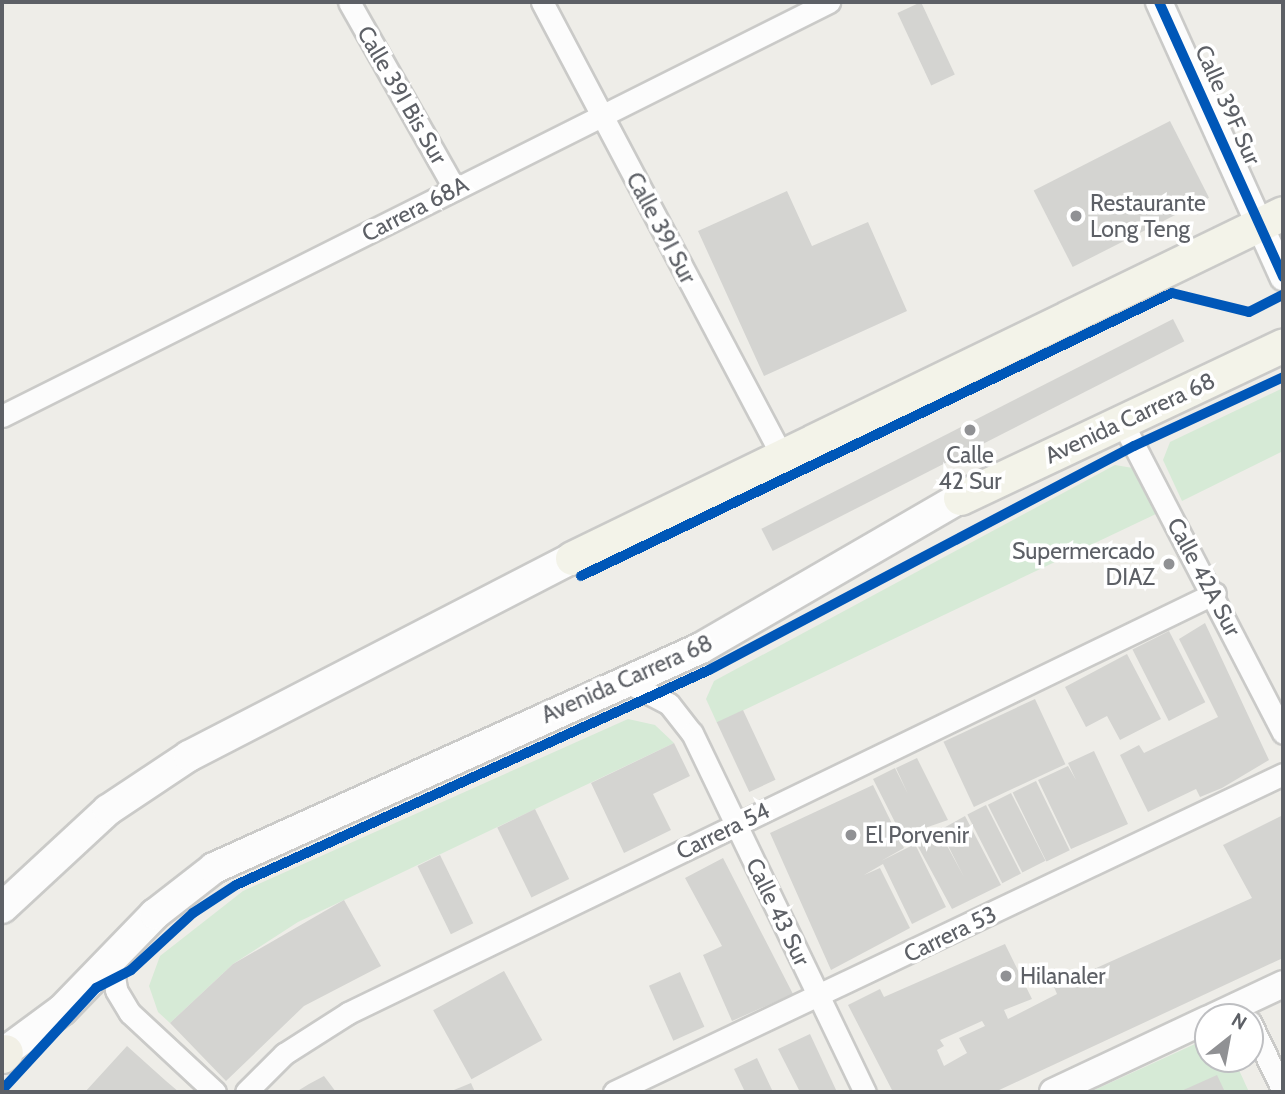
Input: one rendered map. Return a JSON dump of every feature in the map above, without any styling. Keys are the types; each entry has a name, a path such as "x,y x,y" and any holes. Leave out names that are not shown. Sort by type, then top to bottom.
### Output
{"main road":[{"path":"2,908 87,827 190,756 572,558 780,454 1271,219"},
{"name":"Avenida Carrera 68","path":"3,1054 62,1010 111,957 183,891 255,845 701,648 960,498 1283,345"}],"street":[{"name":"Calle 39I Bis Sur","path":"349,2 456,189"},
{"name":"Calle 39I Sur","path":"542,2 780,454"},
{"name":"Carrera 68A","path":"2,416 828,2"},
{"name":"Calle 39F Sur","path":"1159,2 1271,219"},
{"path":"1271,219 1283,278"},
{"name":"Calle 42A Sur","path":"1122,422 1215,593 1283,733"},
{"name":"Carrera 54","path":"246,1092 284,1054 348,1013 1215,593"},
{"name":"Calle 43 Sur","path":"627,682 680,715 865,1092"},
{"name":"Carrera 53","path":"614,1092 819,997 1283,774"},
{"path":"111,957 116,990 130,1013 215,1092"},
{"path":"1260,1003 1283,984"},
{"path":"1053,1092 1194,1026"},
{"path":"1264,1051 1283,1091"}],"green space":[{"path":"1283,388 1283,451 1182,501 1163,460 1170,442"},
{"path":"1115,465 1133,468 1158,513 717,723 706,699 714,681"},
{"path":"628,719 655,725 674,743 298,922 233,964 170,1023 158,1012 149,986 160,956 243,891"},
{"path":"1194,1044 1194,1073 1240,1073 1249,1092 1090,1092"}],"building":[{"path":"921,2 955,75 931,85 897,13"},
{"path":"1170,121 1209,198 1073,267 1034,190"},
{"path":"787,191 812,246 868,222 907,311 764,376 698,231"},
{"name":"Calle 42 Sur","path":"1173,319 1184,341 773,551 761,529"},
{"path":"1205,623 1269,760 1222,788 1200,797 1196,789 1148,812 1120,755 1139,745 1144,753 1218,717 1179,639"},
{"path":"1169,631 1205,702 1169,721 1132,650"},
{"path":"1127,654 1161,719 1120,740 1107,716 1086,727 1065,687"},
{"path":"1035,699 1065,764 974,807 943,742"},
{"path":"743,710 776,780 749,792 717,722"},
{"path":"674,743 690,776 653,794 671,830 624,853 591,783"},
{"path":"1094,751 1128,824 1071,849 1038,780 1068,766 1076,780 1068,763"},
{"path":"917,758 948,820 902,836 873,779 895,768 908,794 896,768"},
{"path":"1036,781 1070,850 1046,862 1013,792"},
{"path":"873,785 904,848 881,861 915,844 946,907 912,924 883,864 864,875 880,868 910,928 831,970 770,833"},
{"path":"1011,793 1046,861 1022,873 988,805"},
{"path":"986,805 1021,874 1002,883 967,815"},
{"path":"535,809 569,879 531,898 497,827"},
{"path":"1283,815 1283,958 995,1092 893,1092 848,1005 880,989 884,997 1005,944 1032,999 1004,1010 1008,1019 1057,994 1054,987 1252,898 1223,845","holes":["982,1021 985,1026 959,1038 967,1053 944,1066 937,1050 944,1046 940,1040"]},
{"path":"965,816 1001,885 952,909 915,841 938,829 964,877 940,830"},
{"path":"440,855 473,923 451,934 418,866"},
{"path":"723,858 793,994 732,1021 703,955 722,946 685,878"},
{"path":"344,900 381,966 304,1006 226,1081 170,1023 233,964"},
{"path":"504,971 542,1040 471,1079 433,1010"},
{"path":"680,972 704,1027 673,1041 649,986"},
{"path":"810,1034 837,1092 800,1092 778,1049"},
{"path":"127,1046 166,1081 179,1092 85,1092"},
{"path":"757,1058 773,1092 745,1092 734,1069"},
{"path":"1217,1075 1225,1092 1179,1092"},
{"path":"324,1076 336,1092 296,1092 309,1084"},
{"path":"471,1083 475,1092 449,1092"}],"cycle path":[{"path":"1159,2 1283,277"},
{"path":"581,576 1172,293 1249,312 1283,295"},
{"path":"2,1090 96,988 131,970 193,913 236,885 709,670 1134,446 1283,377"}],"place":[{"name":"Restaurante Long Teng","path":"1076,216"},
{"name":"Calle 42 Sur","path":"970,430"},
{"name":"Supermercado DIAZ","path":"1169,564"},
{"name":"El Porvenir","path":"851,835"},
{"name":"Hilanaler","path":"1006,976"}]}
